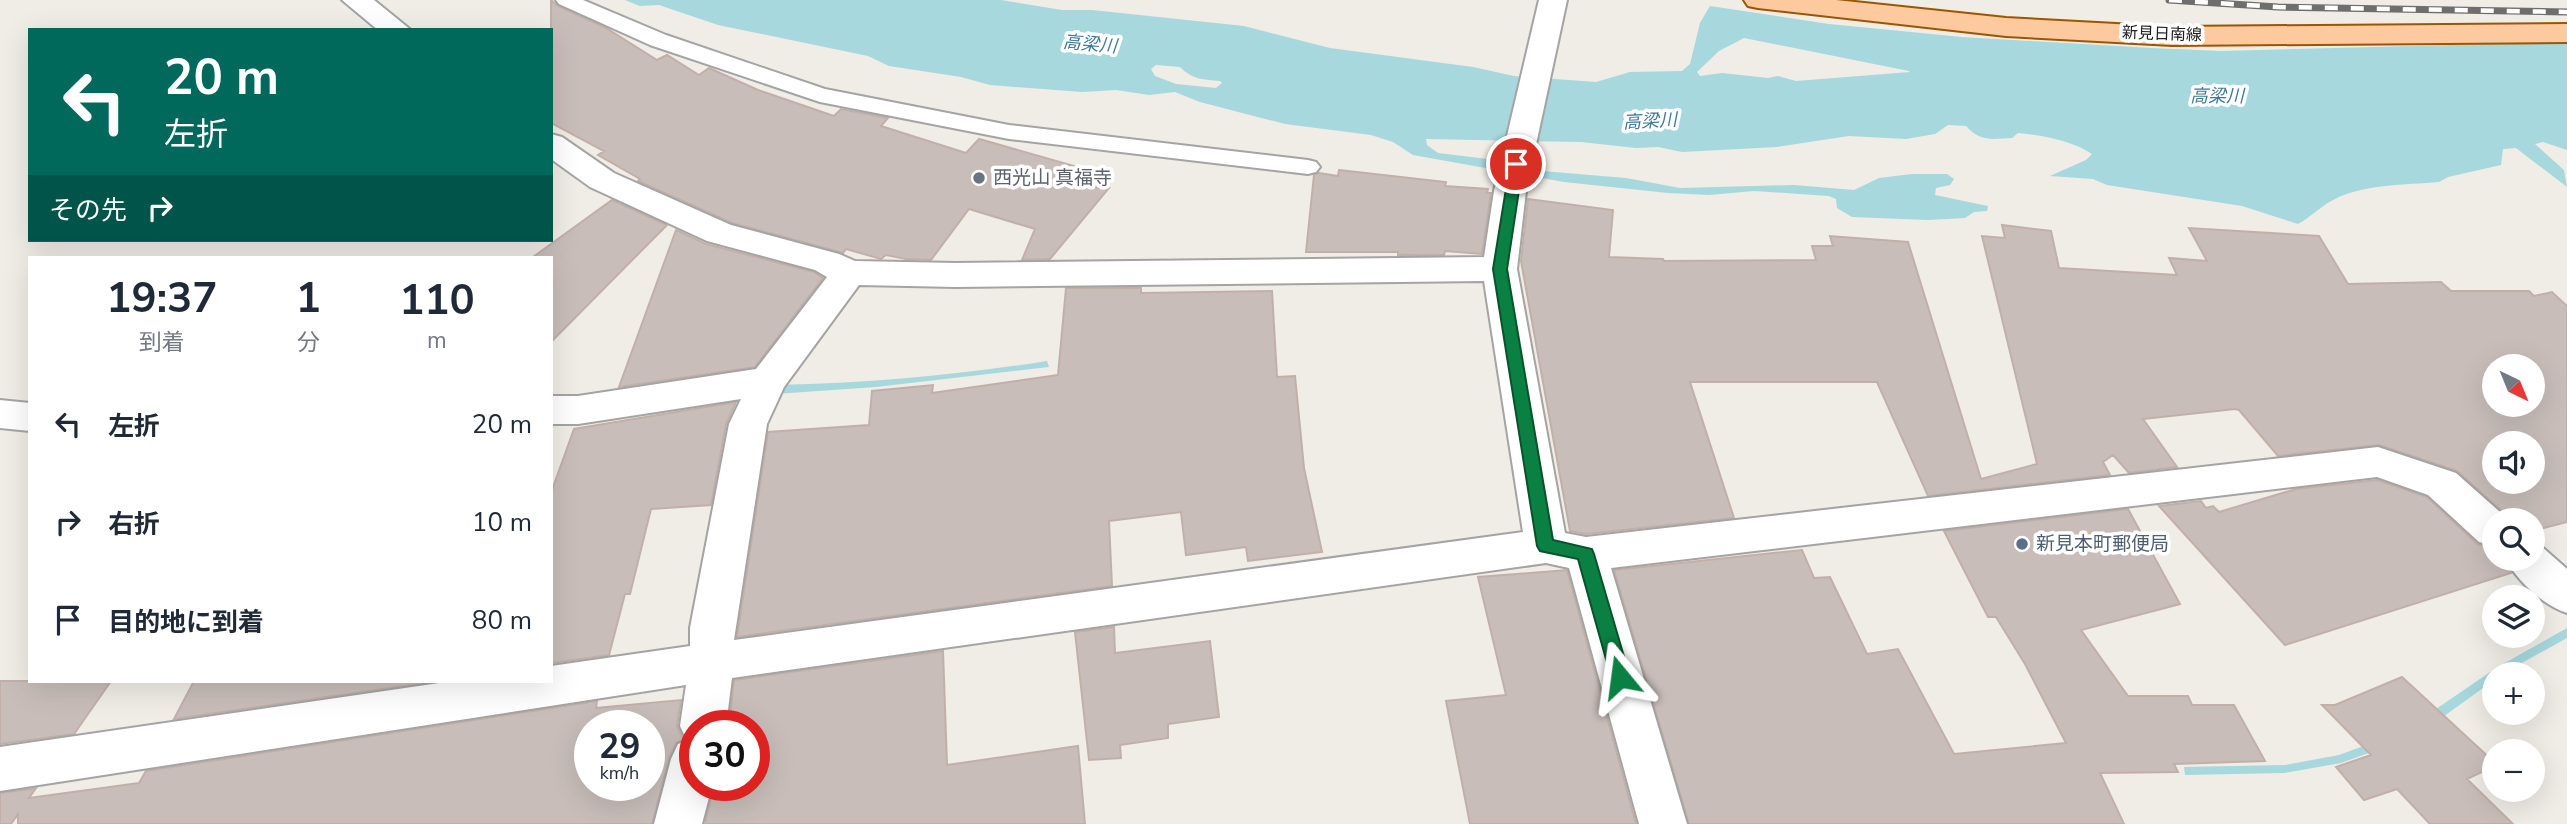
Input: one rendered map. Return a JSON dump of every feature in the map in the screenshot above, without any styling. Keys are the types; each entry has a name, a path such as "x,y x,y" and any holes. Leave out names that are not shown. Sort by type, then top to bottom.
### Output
{"main road":[{"name":"新見日南線","path":"1758,0 2006,27 2172,36 2567,33"}],"street":[{"path":"356,0 394,28"},
{"path":"1553,3 1510,191 1500,269 1566,550 1663,824"},
{"path":"553,145 602,180 719,233 827,262 849,273 956,275 1500,269"},
{"path":"705,710 712,663 712,628 735,484 748,424 768,381 849,273"},
{"path":"553,410 578,410 768,381"},
{"path":"0,414 28,417"},
{"path":"0,769 712,663 1566,550 2378,461 2442,484 2482,519"},
{"path":"2540,571 2567,595"},
{"path":"678,824 684,801"}],"lane":[{"path":"566,0 657,40 820,95 1009,132 1308,167"}],"water":[{"name":"高梁川","path":"625,0 1001,0 1062,10 1092,10 1244,26 1330,48 1473,67 1514,76 1596,82 1630,72 1682,71 1690,64 1700,23 1710,6 1829,24 1962,37 2221,51 2567,42 2567,150 2543,142 2535,144 2564,170 2567,187 2516,148 2503,149 2501,165 2448,177 2439,182 2359,190 2330,202 2298,224 2242,206 2107,185 2093,179 2050,176 2086,160 2092,154 2066,142 2037,135 2018,133 2012,138 1987,138 1976,135 1966,126 1948,125 1935,134 1906,139 1849,136 1777,147 1682,152 1658,147 1636,148 1581,142 1426,139 1427,145 1438,153 1496,160 1542,171 1626,178 1680,188 1794,185 1854,190 1879,178 1947,174 1954,179 1950,185 1936,188 1935,195 1988,206 1987,211 1974,212 1965,218 1928,220 1852,217 1837,208 1836,199 1829,196 1754,191 1709,195 1668,193 1564,182 1413,155 1393,142 1371,135 1285,124 1200,102 1175,92 1149,95 1116,90 1082,92 990,85 961,77 889,66 868,56 718,25 659,5 640,6","holes":["1744,38 1909,71 1910,72 1796,81 1778,76 1768,78 1722,73 1700,76 1697,72 1719,51","1156,65 1180,67 1193,76 1222,83 1216,88 1176,84 1155,76 1151,69"]},
{"path":"1047,361 1049,367 876,387 775,394 779,385 913,378"},
{"path":"2567,628 2567,638 2524,662 2507,662 2532,648 2545,648 2545,640"},
{"path":"2482,678 2482,689 2418,735 2341,763 2284,773 2185,775 2184,767 2285,765 2339,755 2404,731"}],"building":[{"path":"551,0 558,6 606,28 657,60 667,55 699,75 709,68 758,90 834,116 841,109 888,118 881,126 966,153 979,139 1081,168 1067,186 1109,188 1050,259 1022,260 1035,229 969,209 931,260 886,255 881,259 846,249 843,253 732,223 638,181 640,179 598,155 604,151 553,124"},
{"path":"1339,170 1446,182 1445,186 1488,189 1487,193 1491,193 1482,254 1445,251 1444,255 1306,252 1314,175 1319,173 1338,176"},
{"path":"1528,199 1613,210 1609,257 1664,261 1816,260 1812,246 1833,246 1830,236 1908,242 1981,479 2037,464 1982,236 2005,238 2002,225 2051,231 2059,268 2177,275 2169,258 2207,261 2189,228 2319,236 2348,284 2441,282 2451,291 2529,291 2534,296 2552,292 2567,306 2567,522 2545,528 2545,508 2499,508 2483,494 2545,494 2545,431 2482,431 2482,493 2457,471 2379,445 2278,456 2239,410 2235,409 2143,419 2177,467 2129,473 2113,455 2103,462 2110,475 1928,496 1877,382 1690,382 1734,518 1586,534 1570,531 1521,261"},
{"path":"612,200 667,225 553,340 553,256 534,256"},
{"path":"676,230 706,244 814,272 823,278 755,367 619,387"},
{"path":"1066,288 1141,288 1141,293 1272,291 1277,377 1295,376 1304,468 1322,552 1248,561 1246,547 1186,555 1181,512 1109,521 1112,586 737,637 768,432 869,425 872,391 933,385 932,393 1058,375"},
{"path":"736,402 726,424 711,505 651,509 630,594 625,594 609,655 553,663 553,487 574,429"},
{"path":"2377,480 2427,497 2477,544 2482,545 2482,571 2511,573 2285,645 2159,506 2201,501 2206,508 2213,506 2219,512 2296,489"},
{"path":"2128,509 2180,604 2081,630 2128,696 2188,696 2192,705 2234,705 2265,761 2174,764 2178,772 2100,773 2124,824 1689,824 1614,570 1802,550 1814,578 1830,577 1867,654 1898,649 1954,754 2066,743 2025,664 1996,617 1988,617 1944,531"},
{"path":"1567,570 1636,824 1470,824 1446,701 1506,695 1478,577"},
{"path":"1114,627 1115,653 1210,641 1219,717 1168,724 1168,738 1120,745 1121,758 1089,760 1075,632"},
{"path":"943,651 947,765 1078,746 1085,824 705,824 710,801 770,801 770,710 731,710 734,680"},
{"path":"2402,677 2482,751 2482,772 2467,779 2482,794 2482,802 2491,802 2513,824 2430,824 2397,789 2364,800 2336,767 2371,755 2322,705 2335,705"},
{"path":"0,681 110,683 74,734 0,744"},
{"path":"193,683 423,683 174,719"},
{"path":"681,700 677,726 679,741 669,758 665,774 665,710 574,710 574,801 658,801 652,824 18,824 18,814 11,824 0,824 0,793 36,788 29,798 139,783 146,771 597,701 596,708"}],"railway":[{"path":"2169,0 2278,7 2567,12"}],"place":[{"name":"西光山 真福寺","path":"979,178"},
{"name":"新見本町郵便局","path":"2022,544"}],"route":[{"path":"1516,164 1500,269 1546,546 1586,554 1620,677"}]}
